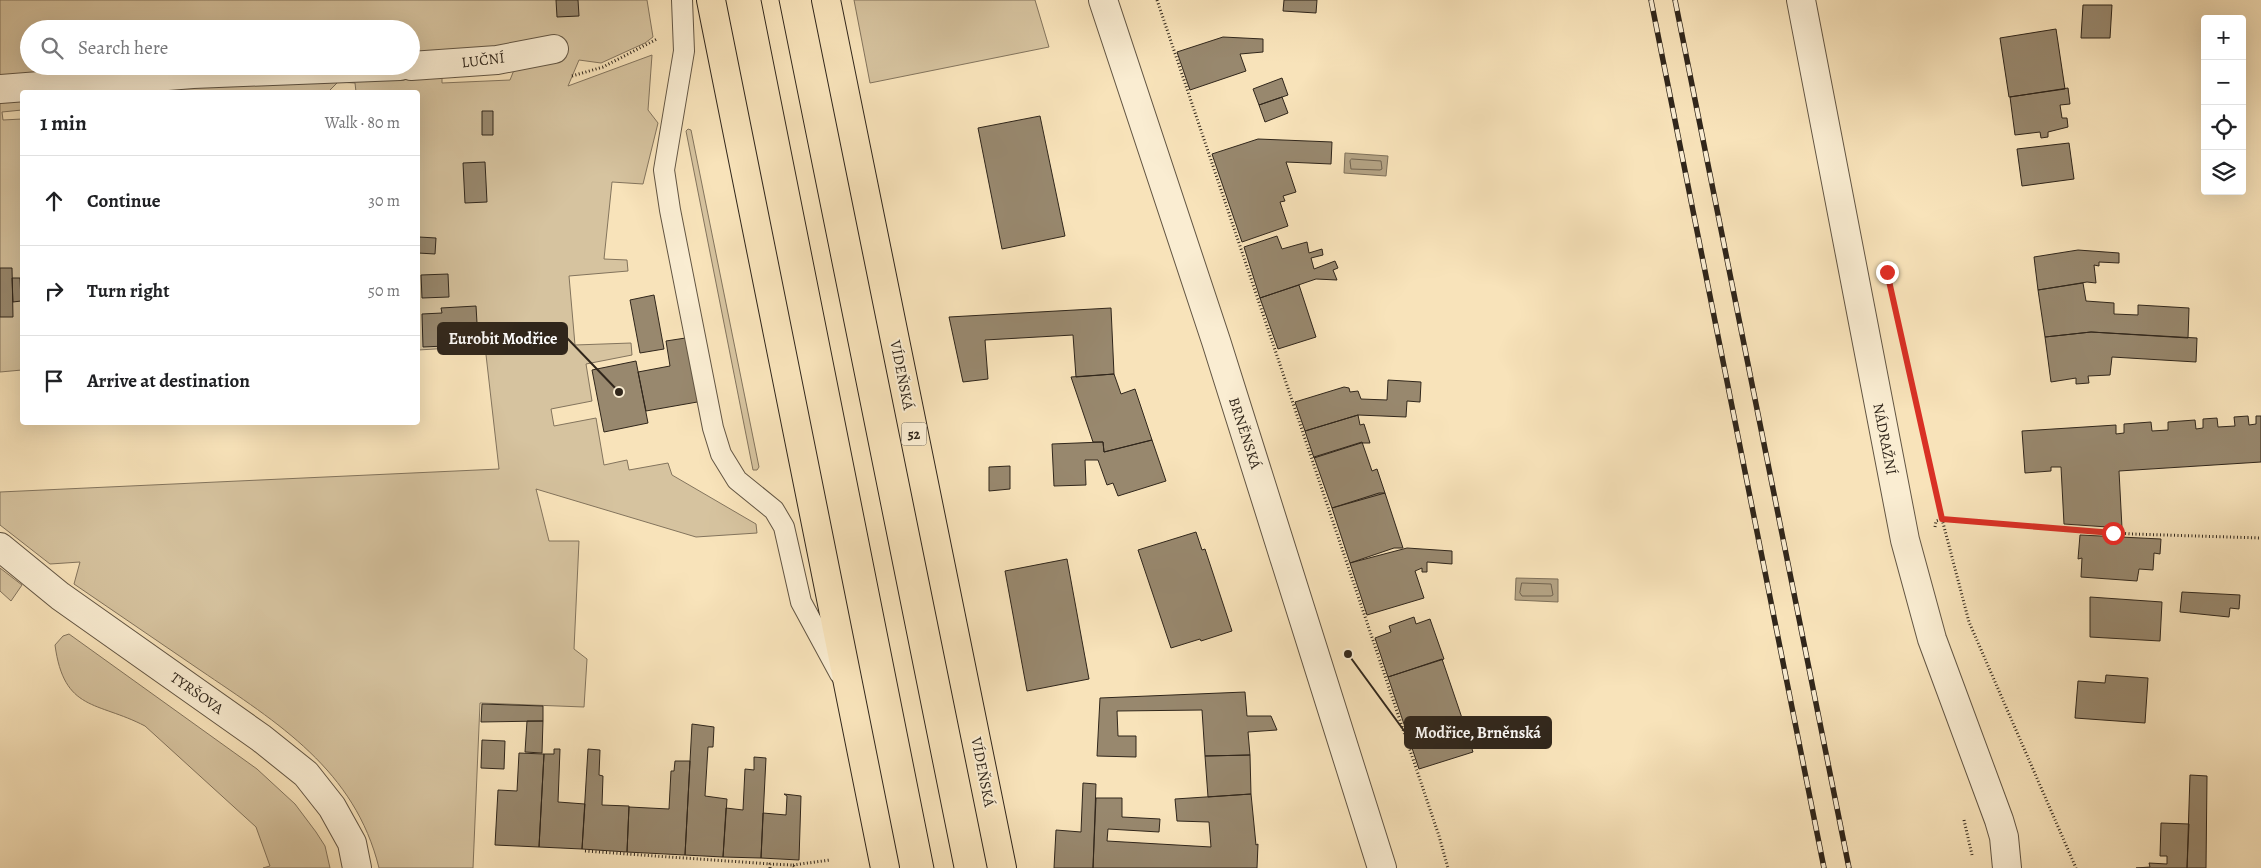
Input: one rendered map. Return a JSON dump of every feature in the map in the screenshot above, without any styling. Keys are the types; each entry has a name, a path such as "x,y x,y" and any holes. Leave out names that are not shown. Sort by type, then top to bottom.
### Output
{"highway":[{"path":"711,0 885,868"},
{"name":"VÍDEŇSKÁ","path":"826,0 1002,868"}],"street":[{"name":"BRNĚNSKÁ","path":"1103,0 1222,360 1382,868"},
{"name":"NÁDRAŽNÍ","path":"1801,0 1904,540 1932,639 1999,820 2004,837 2007,868"},
{"name":"LUČNÍ","path":"420,65 497,60 546,50"},
{"path":"0,89 179,75"},
{"name":"TYRŠOVA","path":"0,547 60,596 261,738 306,774 332,807 352,843 357,868"}],"lane":[{"path":"682,0 684,51 664,170 670,210 713,428 721,454 737,480 774,510 784,527 801,602 850,692"}],"path":[{"path":"1157,0 1439,836 1448,868"},
{"path":"546,50 554,75 570,76 603,68 662,35"},
{"path":"1889,281 1942,519 1969,622 2076,868"},
{"path":"1942,519 2132,534 2261,538"},
{"path":"585,851 794,867 830,860"}],"shaded area":[{"path":"0,0 647,0 653,37 645,43 601,63 579,60 568,86 652,55 648,110 658,123 643,184 612,182 604,259 627,260 628,271 569,276 575,345 631,343 632,355 586,364 592,401 551,409 554,426 596,418 604,465 627,460 629,470 668,463 672,475 756,524 757,533 696,537 536,489 549,541 579,541 574,649 587,659 584,707 480,703 473,868 379,868 368,834 352,803 332,776 310,752 258,710 74,584 80,562 50,564 0,525 0,492 499,469 485,346 420,350 420,90 356,90 355,83 338,82 330,90 99,90 385,75 420,75 420,73 442,72 442,83 510,80 516,65 420,59 420,20 20,20 20,75 91,75 0,82"},
{"path":"854,0 1035,0 1049,47 870,83"},
{"path":"20,96 20,110 2,112 3,120 20,119 20,370 0,372 0,98"},
{"path":"688,129 691,130 759,467 757,470 753,470 686,131"},
{"path":"0,568 22,585 11,601 0,591"},
{"path":"69,634 257,769 295,804 316,832 325,846 330,868 263,868 270,866 256,827 145,726 85,701 75,693 66,682 59,667 55,645 63,636"}],"water":[{"path":"1345,153 1388,156 1386,176 1344,173"},
{"path":"1516,578 1558,579 1558,602 1515,600"}],"building":[{"path":"556,0 578,0 579,16 557,17"},
{"path":"1284,0 1317,0 1316,13 1283,11"},
{"path":"2083,5 2112,5 2110,38 2081,38"},
{"path":"2056,29 2065,89 2009,97 2000,38"},
{"path":"1223,37 1263,39 1263,52 1240,54 1246,71 1190,90 1177,52"},
{"path":"1282,78 1288,95 1259,105 1253,89"},
{"path":"2068,88 2070,104 2060,105 2062,118 2067,118 2068,127 2048,132 2048,137 2041,138 2040,132 2015,135 2010,97"},
{"path":"1282,97 1288,113 1265,122 1259,105"},
{"path":"482,111 493,111 493,135 482,135"},
{"path":"1040,116 1065,236 1002,249 978,128"},
{"path":"1258,139 1332,142 1331,164 1286,162 1296,192 1283,196 1285,201 1280,202 1288,226 1242,242 1212,154"},
{"path":"2069,143 2074,179 2022,186 2017,149"},
{"path":"485,162 487,202 465,203 463,163"},
{"path":"1277,236 1282,249 1307,242 1309,253 1322,249 1323,255 1311,258 1314,269 1335,261 1338,268 1333,270 1337,280 1316,279 1260,298 1244,247"},
{"path":"420,237 436,238 435,254 420,253"},
{"path":"2078,250 2119,253 2119,263 2099,262 2099,266 2094,265 2096,283 2087,282 2038,290 2034,257"},
{"path":"0,268 12,268 13,317 0,317"},
{"path":"448,274 449,297 422,298 421,275"},
{"path":"12,278 20,278 20,301 13,302"},
{"path":"2083,283 2086,301 2114,303 2114,314 2138,315 2138,305 2189,308 2188,338 2091,332 2045,337 2038,290"},
{"path":"1299,285 1316,337 1278,349 1260,298"},
{"path":"654,295 664,349 640,353 630,300"},
{"path":"476,306 478,340 445,341 445,346 423,347 422,314 442,313 441,308"},
{"path":"1111,308 1114,374 1076,377 1073,335 985,340 988,379 963,382 949,317"},
{"path":"2091,332 2197,338 2196,362 2112,357 2110,375 2088,376 2089,383 2076,384 2076,378 2051,382 2045,337"},
{"path":"692,337 703,401 646,411 638,372 670,366 666,341"},
{"path":"636,361 648,423 604,432 592,370"},
{"path":"1114,374 1121,394 1135,389 1152,440 1104,452 1103,442 1093,442 1071,377"},
{"path":"1388,380 1421,382 1420,402 1407,401 1406,417 1358,415 1305,431 1295,402 1344,387 1349,388 1350,392 1358,391 1361,399 1387,400"},
{"path":"1358,415 1360,425 1364,424 1370,443 1361,443 1314,458 1305,431"},
{"path":"2248,416 2249,425 2256,424 2256,416 2261,416 2261,462 2119,471 2122,528 2064,524 2061,467 2051,467 2051,471 2025,473 2022,431 2116,425 2116,434 2124,433 2124,424 2151,422 2152,431 2168,430 2168,422 2195,420 2196,429 2203,428 2203,419 2217,418 2218,427 2235,426 2234,417"},
{"path":"1152,440 1166,481 1118,496 1113,483 1107,485 1098,460 1085,460 1086,485 1054,486 1052,444 1103,442 1104,452"},
{"path":"1362,442 1372,471 1377,469 1385,493 1332,508 1314,457"},
{"path":"1010,466 1010,489 989,491 989,467"},
{"path":"1379,493 1385,493 1403,548 1394,548 1350,563 1332,508"},
{"path":"1196,532 1202,550 1205,549 1232,631 1171,648 1138,550"},
{"path":"2080,535 2161,539 2160,554 2154,553 2153,570 2139,569 2137,581 2081,577 2082,558 2078,559"},
{"path":"1407,548 1452,551 1452,564 1427,562 1427,572 1422,572 1422,568 1415,571 1424,598 1367,615 1350,563"},
{"path":"1067,559 1089,679 1027,691 1005,571"},
{"path":"2182,592 2240,595 2239,609 2230,608 2229,617 2180,612"},
{"path":"2090,597 2162,602 2160,641 2090,637"},
{"path":"1414,617 1416,624 1430,619 1444,659 1388,677 1375,638 1391,632 1389,626"},
{"path":"1442,659 1463,721 1408,736 1388,677"},
{"path":"2106,675 2148,678 2145,723 2075,718 2078,681 2105,683"},
{"path":"1245,692 1247,716 1271,716 1277,730 1248,732 1250,755 1205,756 1202,710 1117,711 1118,736 1136,736 1136,757 1097,756 1100,698"},
{"path":"482,704 543,706 543,721 481,722"},
{"path":"527,721 543,721 542,753 525,752"},
{"path":"1463,721 1473,752 1419,769 1408,736"},
{"path":"692,724 714,727 713,747 708,747 705,796 727,799 723,857 685,855"},
{"path":"482,740 505,741 504,769 481,768"},
{"path":"554,749 560,749 558,802 585,804 582,849 539,847 544,754 554,754"},
{"path":"588,749 600,750 599,775 603,776 602,805 629,806 627,852 582,849"},
{"path":"519,753 544,754 539,847 495,845 498,790 517,791"},
{"path":"1250,755 1251,794 1208,797 1205,756"},
{"path":"754,757 766,758 761,858 723,857 726,808 743,810 745,769 754,770"},
{"path":"675,761 690,761 685,855 627,852 629,807 669,809 671,771 674,771"},
{"path":"2190,775 2207,776 2206,868 2187,868"},
{"path":"1083,783 1096,784 1093,868 1054,868 1056,830 1081,832"},
{"path":"784,794 801,796 799,860 761,858 763,813 786,815 787,796"},
{"path":"1251,794 1256,845 1258,844 1257,868 1093,868 1096,798 1122,798 1122,817 1160,819 1159,832 1108,829 1107,841 1211,847 1209,822 1177,821 1175,799"},
{"path":"2161,823 2189,824 2187,868 2136,868 2150,867 2149,863 2167,864 2167,856 2160,856"}],"tram line":[{"path":"761,0 934,868"},
{"path":"779,0 954,868"}],"railway":[{"path":"1651,0 1824,868"},
{"path":"1675,0 1849,868"}],"place":[{"name":"Eurobit Modřice","path":"619,392"},
{"name":"Modřice, Brněnská","path":"1348,654"}],"route":[{"path":"1887,272 1942,519 2113,533"}]}
